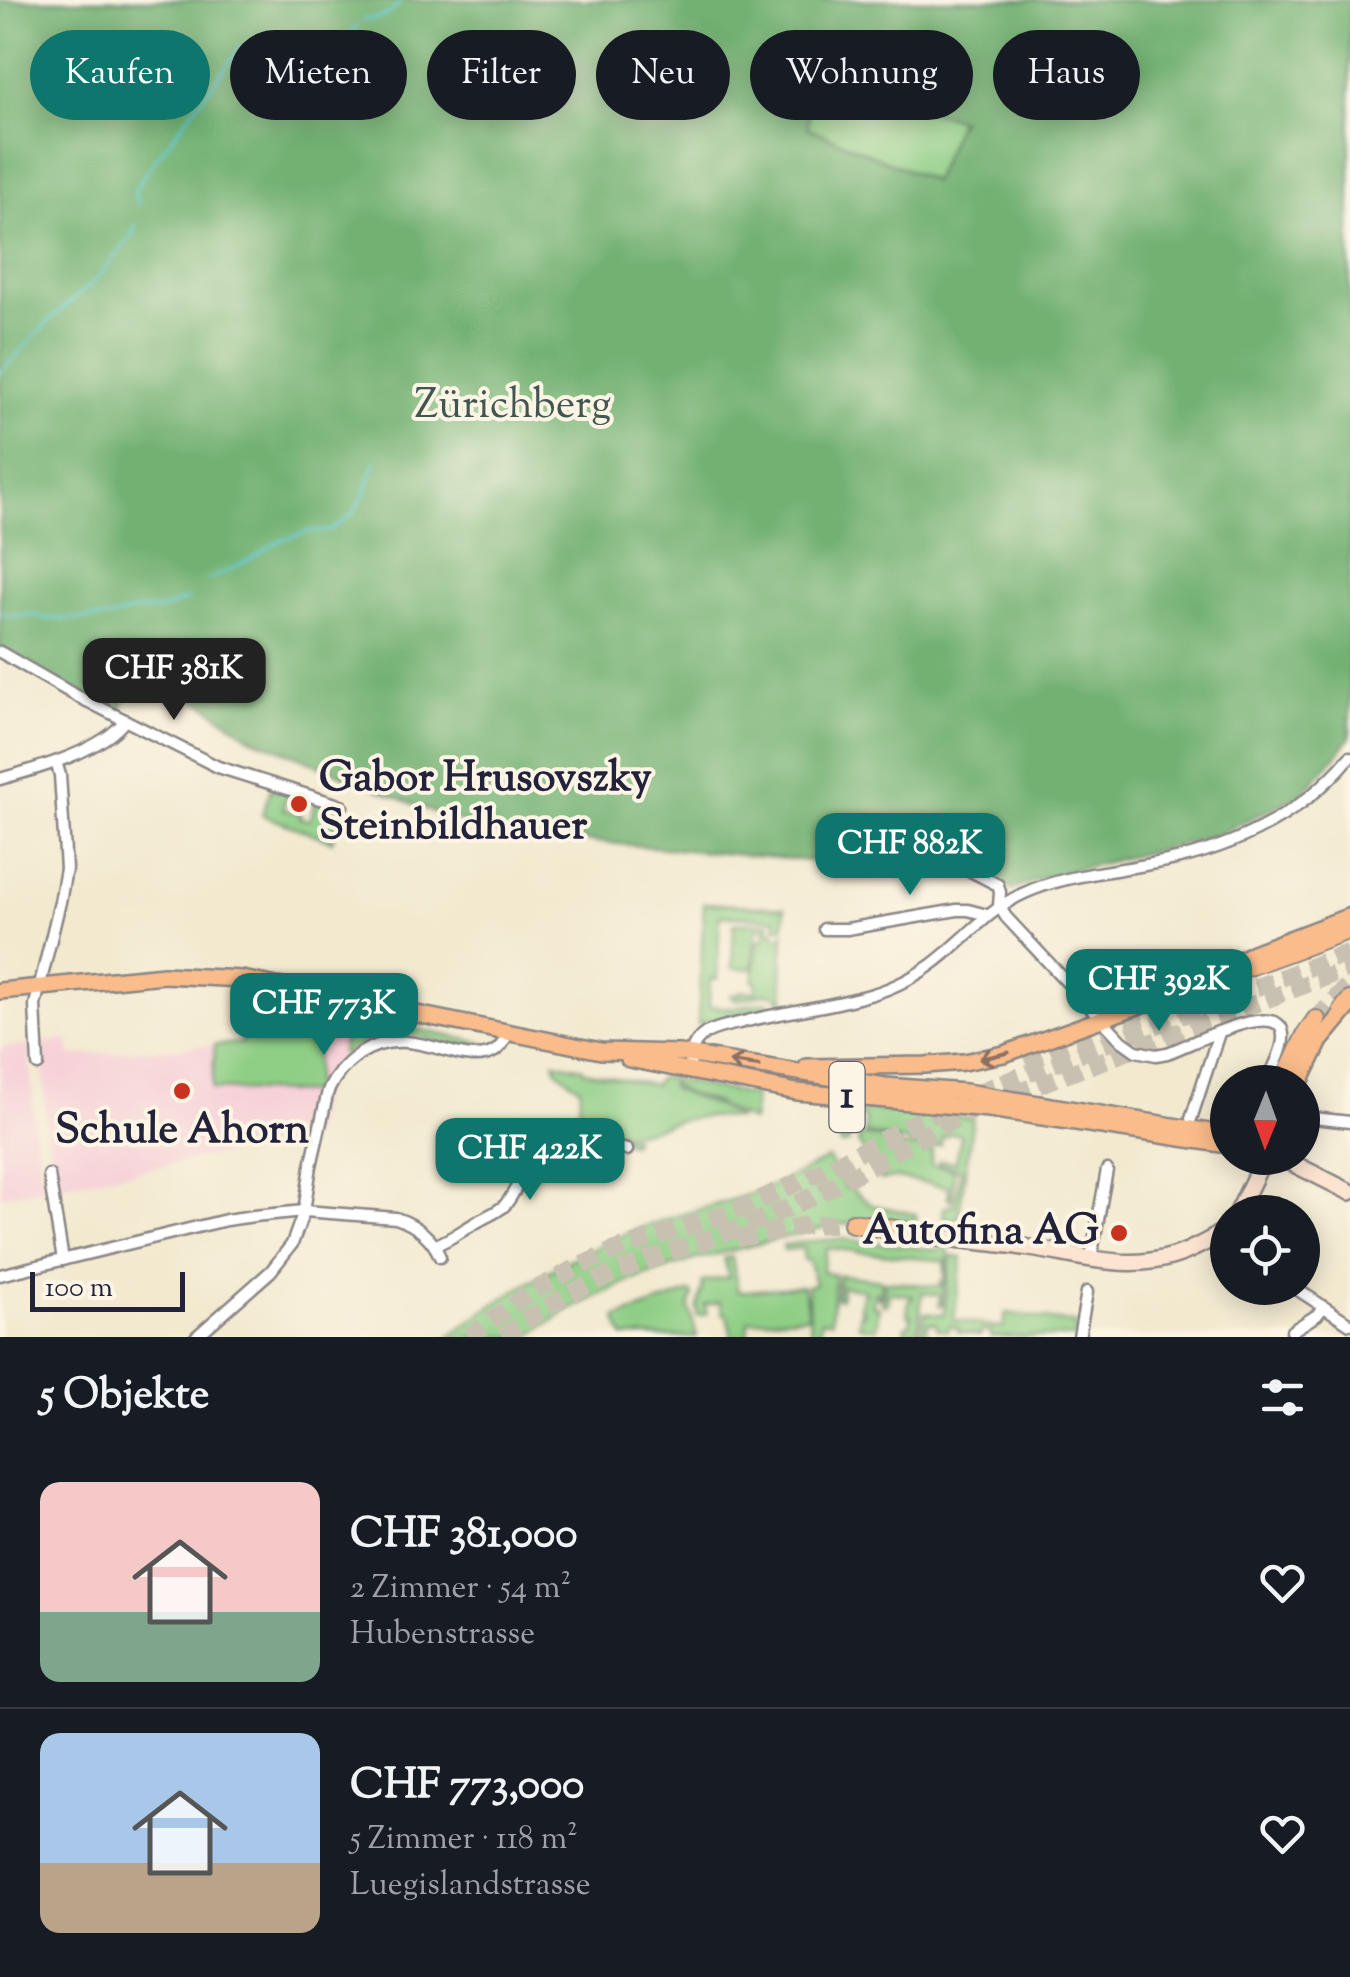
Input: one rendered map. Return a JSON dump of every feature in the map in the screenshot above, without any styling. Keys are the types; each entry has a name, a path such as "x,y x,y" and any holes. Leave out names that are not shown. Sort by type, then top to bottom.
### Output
{"highway":[{"path":"1193,992 1349,938"},
{"path":"1292,1065 1316,1020"},
{"path":"853,1222 938,1237"}],"main road":[{"name":"1","path":"601,1052 690,1055 798,1072 813,1066 964,1062 1004,1054 1193,992 1253,953 1350,916"},
{"name":"1","path":"0,990 164,975 220,976 797,1092 990,1110 1210,1142"},
{"path":"1308,1065 1320,1041 1348,1005"},
{"path":"797,1092 798,1072 885,1086 966,1092 1210,1132"}],"street":[{"path":"0,652 73,694 218,767 342,806"},
{"path":"0,779 56,762 97,742 126,720"},
{"path":"691,1072 690,1055 705,1034 888,990 933,963 998,906 1052,883 1223,846 1294,810 1350,757"},
{"path":"38,1065 35,1005 66,869 56,762"},
{"path":"941,862 961,866 998,885 998,906 1129,1047 1146,1054 1166,1054 1254,1020 1270,1020 1283,1034 1274,1065"},
{"path":"824,929 957,910 988,915"},
{"path":"196,1337 283,1259 304,1211 328,1092 348,1062 364,1051 394,1041 419,1042 462,1054 490,1054 503,1044 509,1032"},
{"path":"1191,1119 1219,1032"},
{"path":"1320,1119 1350,1122"},
{"path":"0,1275 226,1220 304,1211 396,1218 410,1223 438,1251 450,1239 500,1209 527,1171 549,1155 592,1142 626,1150"},
{"path":"1091,1258 1106,1170"},
{"path":"49,1174 63,1260"},
{"path":"1316,1175 1350,1192"},
{"path":"938,1237 1121,1263 1150,1262 1185,1253 1210,1241"},
{"path":"1079,1337 1087,1292"},
{"path":"1320,1305 1350,1324"},
{"path":"1292,1331 1323,1307"}],"shaded area":[{"name":"Schule Ahorn","path":"244,994 350,1015 338,1062 321,1093 312,1136 275,1128 272,1145 56,1186 47,1137 41,1043 69,1040 71,1056 242,1043"},
{"path":"29,1045 35,1135 44,1188 0,1196 0,1048"}],"green space":[{"name":"Zürichberg","path":"0,0 1350,0 1350,737 1301,795 1212,837 1049,876 1012,890 962,859 938,856 845,864 494,833 250,737 202,703 159,681 125,690 122,714 0,649"},
{"path":"808,120 960,120 933,181 808,128"},
{"path":"271,788 288,793 283,809 301,814 300,818 310,820 315,801 341,809 332,841 262,815"},
{"path":"704,903 785,908 784,927 776,927 776,919 720,915 717,979 710,979 709,1006 732,1008 767,1002 773,1008 698,1024"},
{"path":"734,923 769,923 769,928 757,928 752,969 732,968"},
{"path":"765,931 774,931 775,936 784,934 783,1006 778,996 772,994 739,999 731,995 756,992 757,982 753,981 758,940 764,940"},
{"path":"350,1015 487,1044 485,1048 470,1048 394,1035 372,1040 345,1054 341,1053"},
{"path":"259,1021 318,1029 314,1089 310,1093 212,1089 215,1045 242,1043 243,1026"},
{"path":"554,1062 654,1085 660,1077 755,1096 752,1121 671,1083 674,1090 739,1119 697,1117 643,1131 619,1132 633,1137 632,1143 582,1138 580,1088 557,1070"},
{"path":"842,1108 973,1118 958,1220 943,1217 944,1208 954,1204 961,1169 938,1164 939,1160 956,1162 961,1135 950,1133 942,1137 941,1145 932,1147 865,1133 865,1117 851,1116 849,1142 843,1145"},
{"path":"861,1135 898,1142 899,1147 932,1151 931,1165 955,1170 951,1200 949,1187 896,1178 880,1180 858,1142"},
{"path":"828,1158 845,1188 872,1205 916,1214 916,1221 861,1221 693,1260 629,1281 570,1309 527,1337 448,1337 517,1289 590,1250 654,1223 765,1188"},
{"path":"842,1239 949,1249 945,1285 940,1284 944,1281 945,1261 827,1248 822,1272 835,1275 831,1321 821,1321 819,1337 811,1337 807,1286 815,1284 809,1261 804,1260 803,1248 784,1250 783,1245"},
{"path":"951,1256 962,1258 954,1320 1003,1328 1006,1313 1077,1324 1075,1337 991,1337 991,1332 982,1331 980,1336 958,1332 958,1328 950,1326 948,1331 937,1329 937,1324 928,1323 926,1337 921,1337 924,1313 944,1315"},
{"path":"732,1257 738,1292 802,1286 808,1316 748,1321 748,1337 732,1337 720,1302 705,1305 707,1314 698,1316 702,1282 729,1277 724,1258"},
{"path":"839,1275 882,1280 880,1298 878,1292 874,1293 873,1306 879,1307 876,1329 858,1326 865,1290 842,1286 840,1299 836,1298"},
{"path":"885,1281 944,1287 942,1306 940,1295 922,1293 918,1334 905,1330 910,1325 911,1316 907,1315 913,1296 889,1292 887,1305 882,1304"},
{"path":"691,1292 689,1306 697,1337 624,1337 616,1318"}],"waterway":[{"path":"363,20 389,14 400,0"},
{"path":"139,205 134,193 143,176 241,47 346,55 350,34 357,26"},
{"path":"0,373 105,269 132,236 135,225"},
{"path":"208,580 279,541 310,531 331,530 353,514 375,462"},
{"path":"1,612 48,619 109,618 139,610 161,610 188,599"}],"tunnel":[{"path":"469,1337 528,1294 613,1251 737,1210 989,1088 1350,952"},
{"path":"503,1337 580,1288 779,1212 982,1106 1350,968"},
{"path":"1316,1020 1350,983"},
{"path":"1026,1063 1066,1044 1197,997"},
{"path":"737,1238 809,1225 853,1223"}],"place":[{"name":"Gabor Hrusovszky Steinbildhauer","path":"299,804"},
{"name":"Schule Ahorn","path":"182,1091"},
{"name":"Autofina AG","path":"1119,1233"}]}
